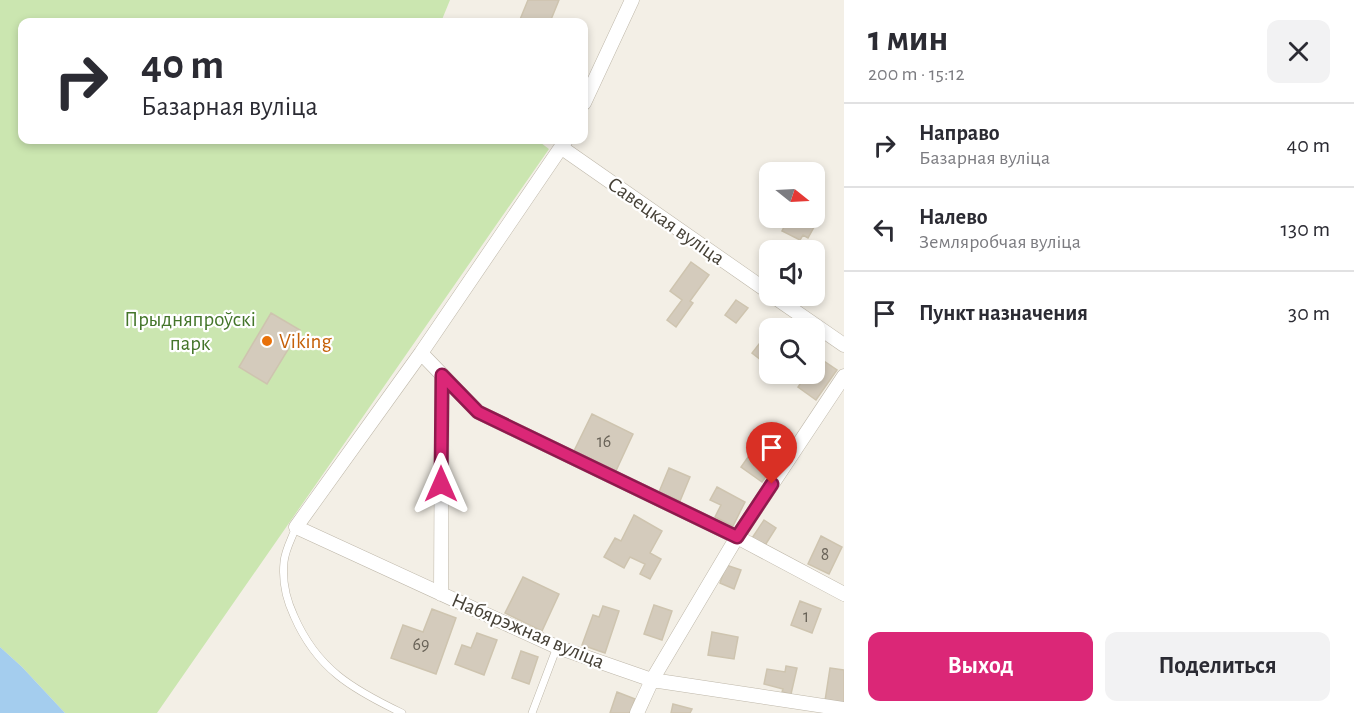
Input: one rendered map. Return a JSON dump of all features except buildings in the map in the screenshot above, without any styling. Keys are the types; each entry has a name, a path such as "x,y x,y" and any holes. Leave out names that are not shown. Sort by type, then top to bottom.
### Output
{"street":[{"path":"588,95 632,0"},
{"path":"296,527 421,353 564,144"},
{"name":"Савецкая вуліца","path":"564,144 759,285"},
{"name":"Савецкая вуліца","path":"788,306 844,345"},
{"path":"421,353 478,412 737,537 844,594"},
{"path":"441,594 442,375"},
{"path":"637,713 652,680 737,537 844,376"},
{"name":"Набярэжная вуліца","path":"296,527 557,647 652,680 844,709"}],"lane":[{"path":"296,527 284,561 286,597 304,640 332,672 363,694 402,713"},
{"path":"532,713 557,647"}],"green space":[{"name":"Прыдняпроўскі парк","path":"0,0 450,0 443,18 18,18 18,144 542,144 549,149 157,713 65,713 0,647"}],"water":[{"path":"0,647 22,667 65,713 0,713"}],"place":[{"name":"Viking","path":"267,341"}],"route":[{"path":"441,484 442,375 478,412 737,537 772,484"}]}
